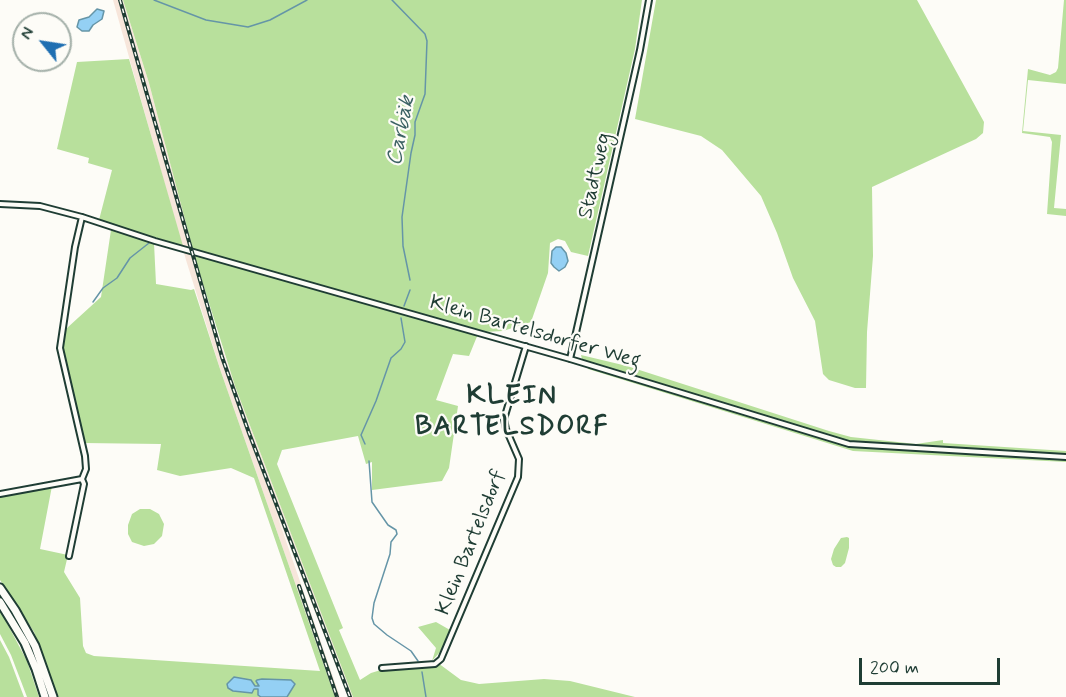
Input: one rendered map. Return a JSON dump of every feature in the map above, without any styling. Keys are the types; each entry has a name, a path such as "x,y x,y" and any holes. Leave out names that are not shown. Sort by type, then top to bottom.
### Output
{"highway":[{"path":"0,588 15,610 34,646 53,697"},
{"path":"0,602 25,643 45,697"}],"street":[{"name":"Stadtweg","path":"570,358 640,50 649,0"},
{"name":"Klein Bartelsdorfer Weg","path":"0,204 40,206 82,217 155,241 570,358 849,444 1066,457"},
{"path":"69,556 84,484 82,479 86,470 86,456 60,348 75,247 82,217"},
{"name":"Klein Bartelsdorf","path":"382,668 435,664 441,659 518,477 519,459 504,419 526,346"},
{"path":"0,494 82,479"}],"shaded area":[{"path":"113,0 123,0 149,83 208,305 235,386 353,697 348,697 275,509 340,697 335,697 221,372 186,260"}],"green space":[{"path":"123,0 642,0 635,49 588,256 571,252 565,241 558,239 550,243 548,273 531,322 503,331 484,332 193,250 149,83"},
{"path":"656,0 917,0 984,122 983,133 976,139 872,187 873,256 867,332 866,388 855,388 829,380 823,374 815,321 793,278 761,196 722,150 701,136 635,119"},
{"path":"1064,0 1066,0 1066,84 1028,80 1023,131 1061,135 1054,208 1066,209 1066,216 1047,214 1052,142 1050,137 1022,133 1028,69 1050,75 1058,68"},
{"path":"129,59 183,246 99,220 112,170 88,163 89,158 57,149 77,62"},
{"path":"111,230 154,243 156,284 194,289 335,697 58,697 34,632 0,580 0,496 52,486 40,549 68,555 64,572 80,598 83,646 86,653 94,656 320,671 254,478 231,468 180,476 157,470 161,444 84,443 62,358 63,328 67,328 101,297"},
{"path":"194,255 478,334 469,356 453,354 436,400 458,406 449,468 442,481 372,490 372,462 366,464 358,436 282,450 277,464 343,628 339,630 360,680 384,669 438,663 461,680 479,684 544,679 570,681 635,697 353,697 235,386"},
{"path":"581,355 627,366 851,437 916,444 943,440 943,443 1066,451 1066,462 853,451 588,369 590,362 582,359"},
{"path":"140,509 150,509 159,514 164,524 162,536 154,544 144,546 132,542 128,534 132,514"},
{"path":"847,537 849,548 845,563 841,567 836,567 831,559 834,549 841,538"},
{"path":"0,610 27,661 39,697 27,697 11,655 0,634"},
{"path":"436,622 450,630 440,652 432,661 436,648 418,627"},
{"path":"0,640 9,657 24,697 0,697"}],"water":[{"path":"97,9 104,11 102,19 89,31 82,31 77,27 79,20 89,17"},
{"path":"556,247 561,247 568,261 559,271 551,263 552,251"},
{"path":"234,677 251,680 255,686 259,686 257,680 262,679 291,680 295,684 287,697 261,697 258,695 258,689 254,689 252,693 233,691 228,688 227,684"}],"waterway":[{"name":"Carbäk","path":"154,0 206,20 248,27 270,20 307,0"},
{"name":"Carbäk","path":"392,0 425,34 427,41 425,94 415,122 402,217 403,246 410,280"},
{"path":"93,302 103,288 117,278 130,258 149,243"},
{"name":"Carbäk","path":"404,306 410,290"},
{"name":"Carbäk","path":"365,444 361,435 391,358 405,342 401,318"},
{"name":"Carbäk","path":"369,461 372,502 397,534 391,542 390,554 374,603 372,618 374,624 411,651 418,661"},
{"name":"Carbäk","path":"422,672 426,697"}],"railway":[{"path":"120,0 222,357 350,697"},
{"path":"299,586 337,697"}],"district":[{"name":"KLEIN BARTELSDORF","path":"512,412"}]}
